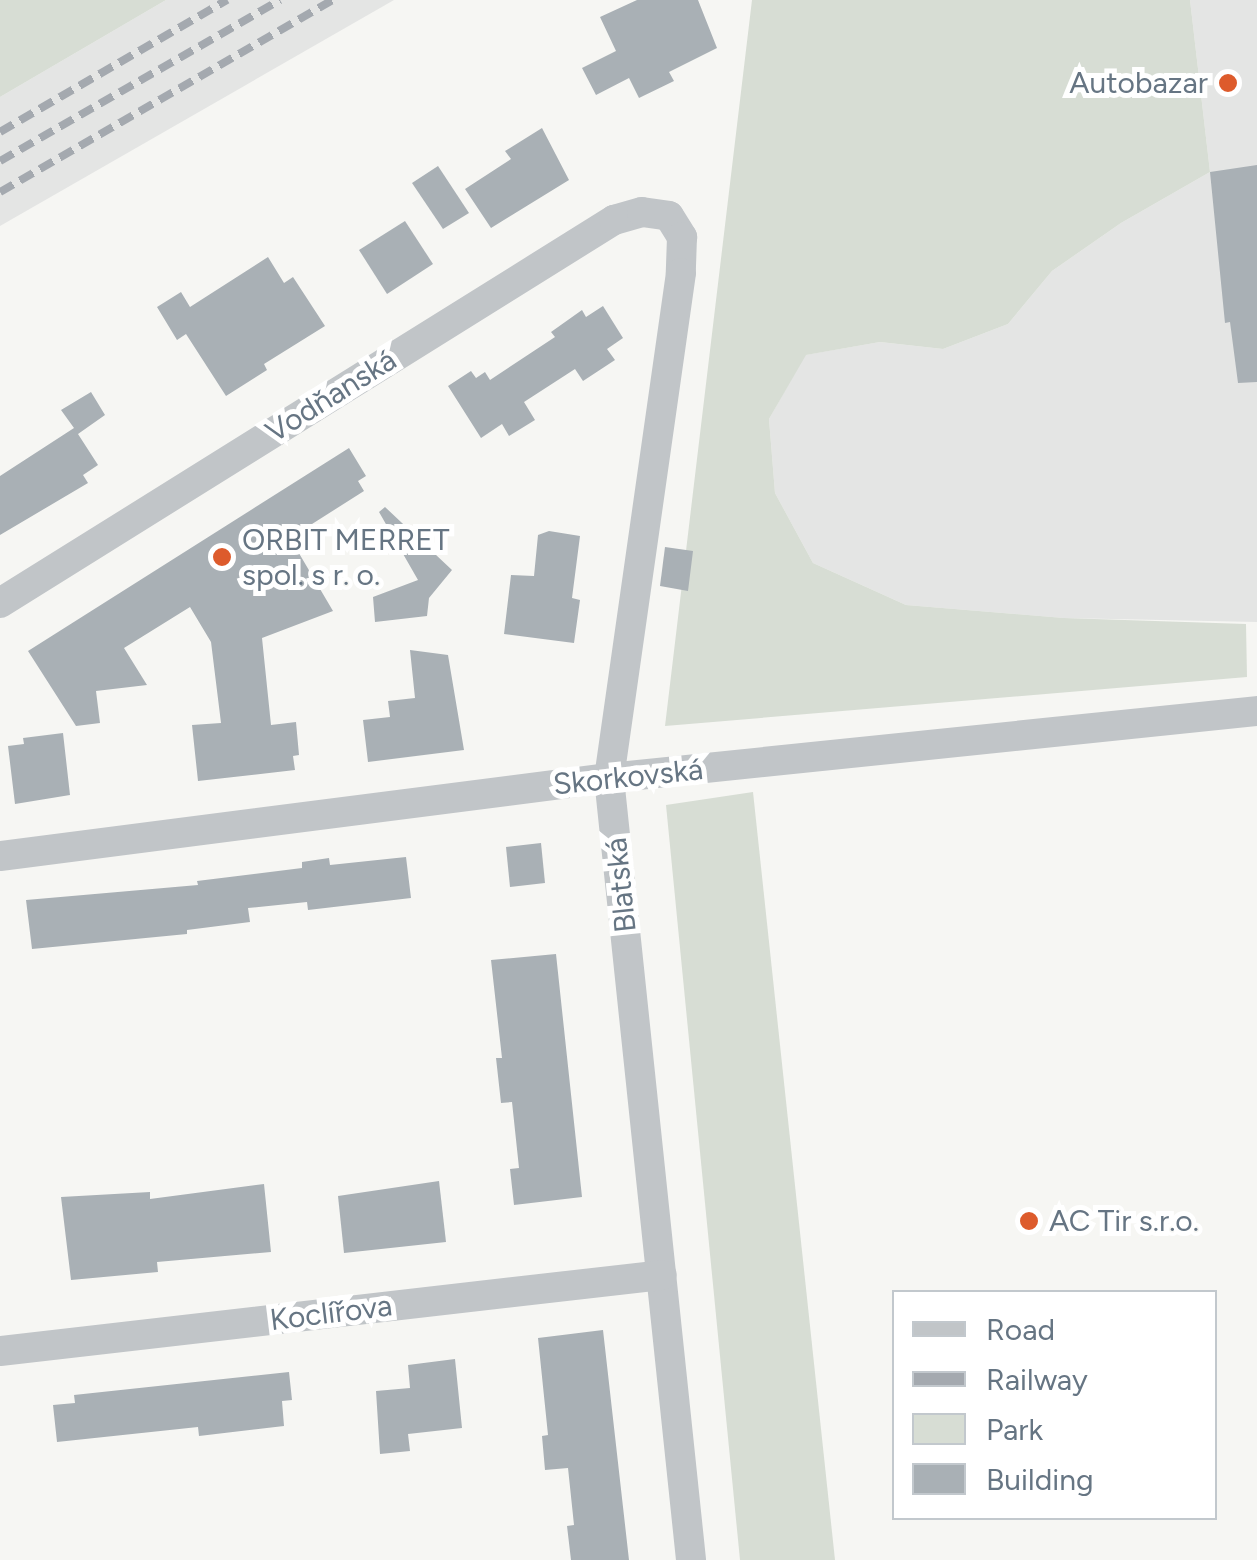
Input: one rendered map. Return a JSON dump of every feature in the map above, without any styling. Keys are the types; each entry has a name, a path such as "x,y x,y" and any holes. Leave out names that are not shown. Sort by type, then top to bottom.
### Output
{"street":[{"name":"Vodňanská","path":"0,603 614,220 642,212 669,216"},
{"name":"Blatská","path":"669,216 682,236 682,273 610,778 691,1560"},
{"name":"Skorkovská","path":"0,856 610,778 1257,711"},
{"name":"Koclířova","path":"0,1351 662,1276"}],"shaded area":[{"path":"166,0 394,0 0,226 0,97"},
{"path":"1190,0 1257,0 1257,622 1064,618 906,605 813,563 775,493 769,419 805,355 880,342 943,349 1008,324 1052,271 1121,223 1210,172"}],"green space":[{"path":"0,0 166,0 0,97"},
{"path":"752,0 1190,0 1210,172 1121,223 1052,271 1008,324 943,349 880,342 806,355 769,419 775,493 813,563 906,605 1064,618 1246,624 1247,677 665,726"},
{"path":"753,792 835,1560 740,1560 666,805"}],"building":[{"path":"637,0 698,0 717,48 669,72 674,81 639,98 629,78 596,95 582,68 616,51 600,17"},
{"path":"542,128 569,180 491,228 465,189 511,159 505,151"},
{"path":"1257,165 1257,382 1238,383 1230,322 1225,323 1210,172"},
{"path":"438,166 469,213 443,229 412,183"},
{"path":"405,221 433,264 387,294 359,250"},
{"path":"268,257 284,283 293,277 325,326 264,364 267,370 226,396 186,334 177,340 157,307 181,292 190,307"},
{"path":"603,306 623,338 607,349 615,360 583,381 575,369 524,402 535,420 509,436 502,424 481,438 448,386 471,371 476,378 485,372 490,380 555,337 551,332 582,310 586,317"},
{"path":"91,392 105,415 78,434 98,465 83,475 88,483 0,535 0,476 74,428 61,410"},
{"path":"349,448 366,476 358,481 364,491 290,538 333,611 262,638 271,725 296,722 299,755 293,756 295,770 198,781 192,725 221,723 211,642 190,607 124,648 147,685 96,691 100,723 76,726 28,651"},
{"path":"385,507 452,570 429,598 427,616 375,622 373,597 418,580 379,512"},
{"path":"549,531 580,536 572,598 580,600 574,643 504,634 511,575 534,576 538,535"},
{"path":"665,547 693,551 688,591 660,586"},
{"path":"410,650 448,655 464,750 368,762 363,720 390,717 388,701 415,698"},
{"path":"63,733 70,795 15,804 8,746 24,744 23,738"},
{"path":"541,843 545,883 510,887 506,847"},
{"path":"406,857 411,898 308,910 307,902 248,908 250,922 187,930 187,934 32,949 26,900 198,885 197,881 302,868 302,862 329,858 330,865"},
{"path":"556,954 582,1197 514,1205 510,1169 519,1168 512,1102 501,1103 496,1058 502,1058 491,960"},
{"path":"439,1181 446,1242 344,1253 338,1196"},
{"path":"264,1184 271,1252 157,1262 158,1272 71,1280 61,1197 150,1192 150,1199"},
{"path":"603,1330 629,1560 571,1560 567,1526 574,1525 568,1468 545,1470 542,1436 548,1435 538,1338"},
{"path":"455,1359 462,1428 408,1434 410,1451 380,1454 376,1391 410,1388 408,1365"},
{"path":"289,1372 292,1400 282,1401 284,1426 199,1436 198,1427 57,1442 53,1405 75,1403 74,1395"}],"railway":[{"path":"0,132 227,0"},
{"path":"0,161 280,0"},
{"path":"0,192 333,0"}],"place":[{"name":"Autobazar","path":"1228,83"},
{"name":"ORBIT MERRET spol. s r. o.","path":"222,557"},
{"name":"AC Tir s.r.o.","path":"1029,1221"}]}
